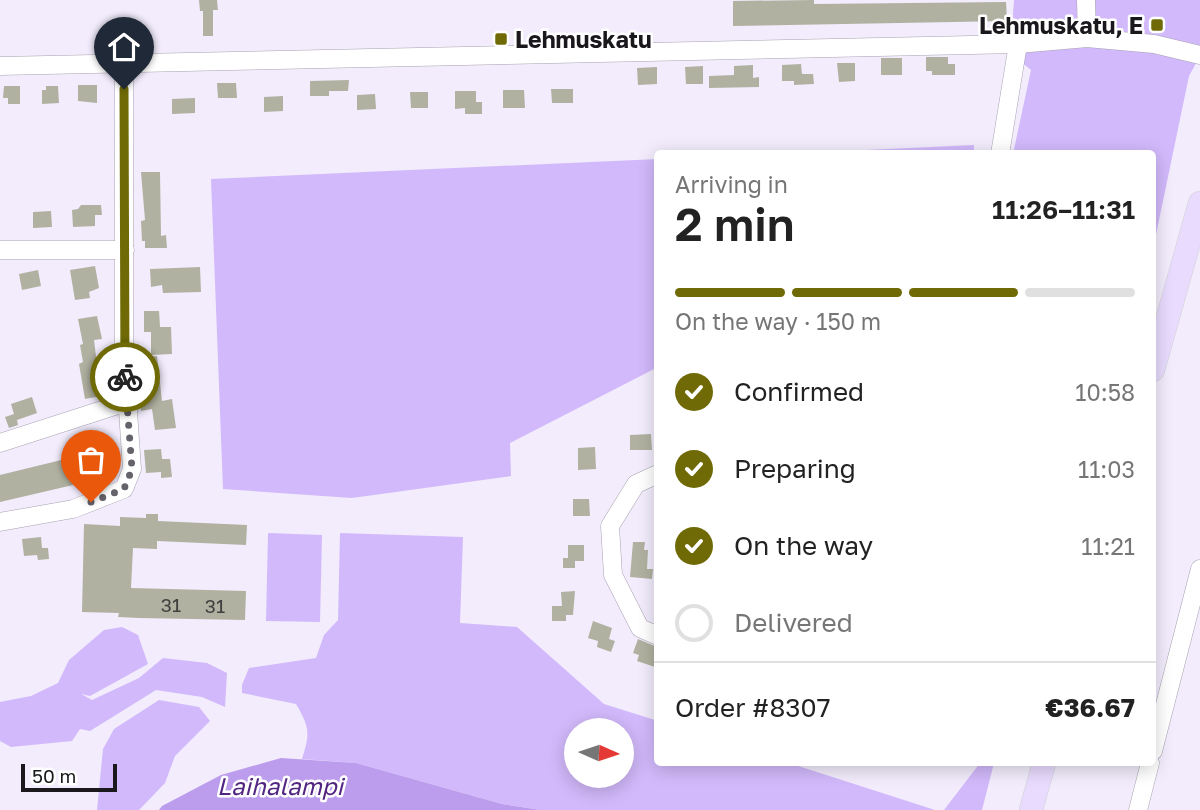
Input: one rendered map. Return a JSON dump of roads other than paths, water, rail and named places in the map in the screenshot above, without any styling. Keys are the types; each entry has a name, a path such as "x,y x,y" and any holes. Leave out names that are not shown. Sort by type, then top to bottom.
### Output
{"main road":[{"path":"1156,359 1200,203"},
{"path":"1031,810 1043,766"}],"street":[{"path":"1086,0 1087,38"},
{"path":"0,66 1018,44 1087,38 1154,44 1200,55"},
{"path":"1001,150 1018,44"},
{"path":"0,522 73,509 124,489 132,469 124,353 124,62"},
{"path":"0,250 125,250"},
{"path":"0,443 127,402"},
{"path":"654,476 636,484 610,526 613,575 640,628 654,634"},
{"path":"1156,739 1200,569"},
{"path":"1138,810 1149,766"}],"water":[{"name":"Laihalampi","path":"281,758 356,763 502,804 541,810 159,810 221,775"}],"place":[{"name":"Lehmuskatu, E","path":"1157,25"},
{"name":"Lehmuskatu","path":"501,39"}]}
